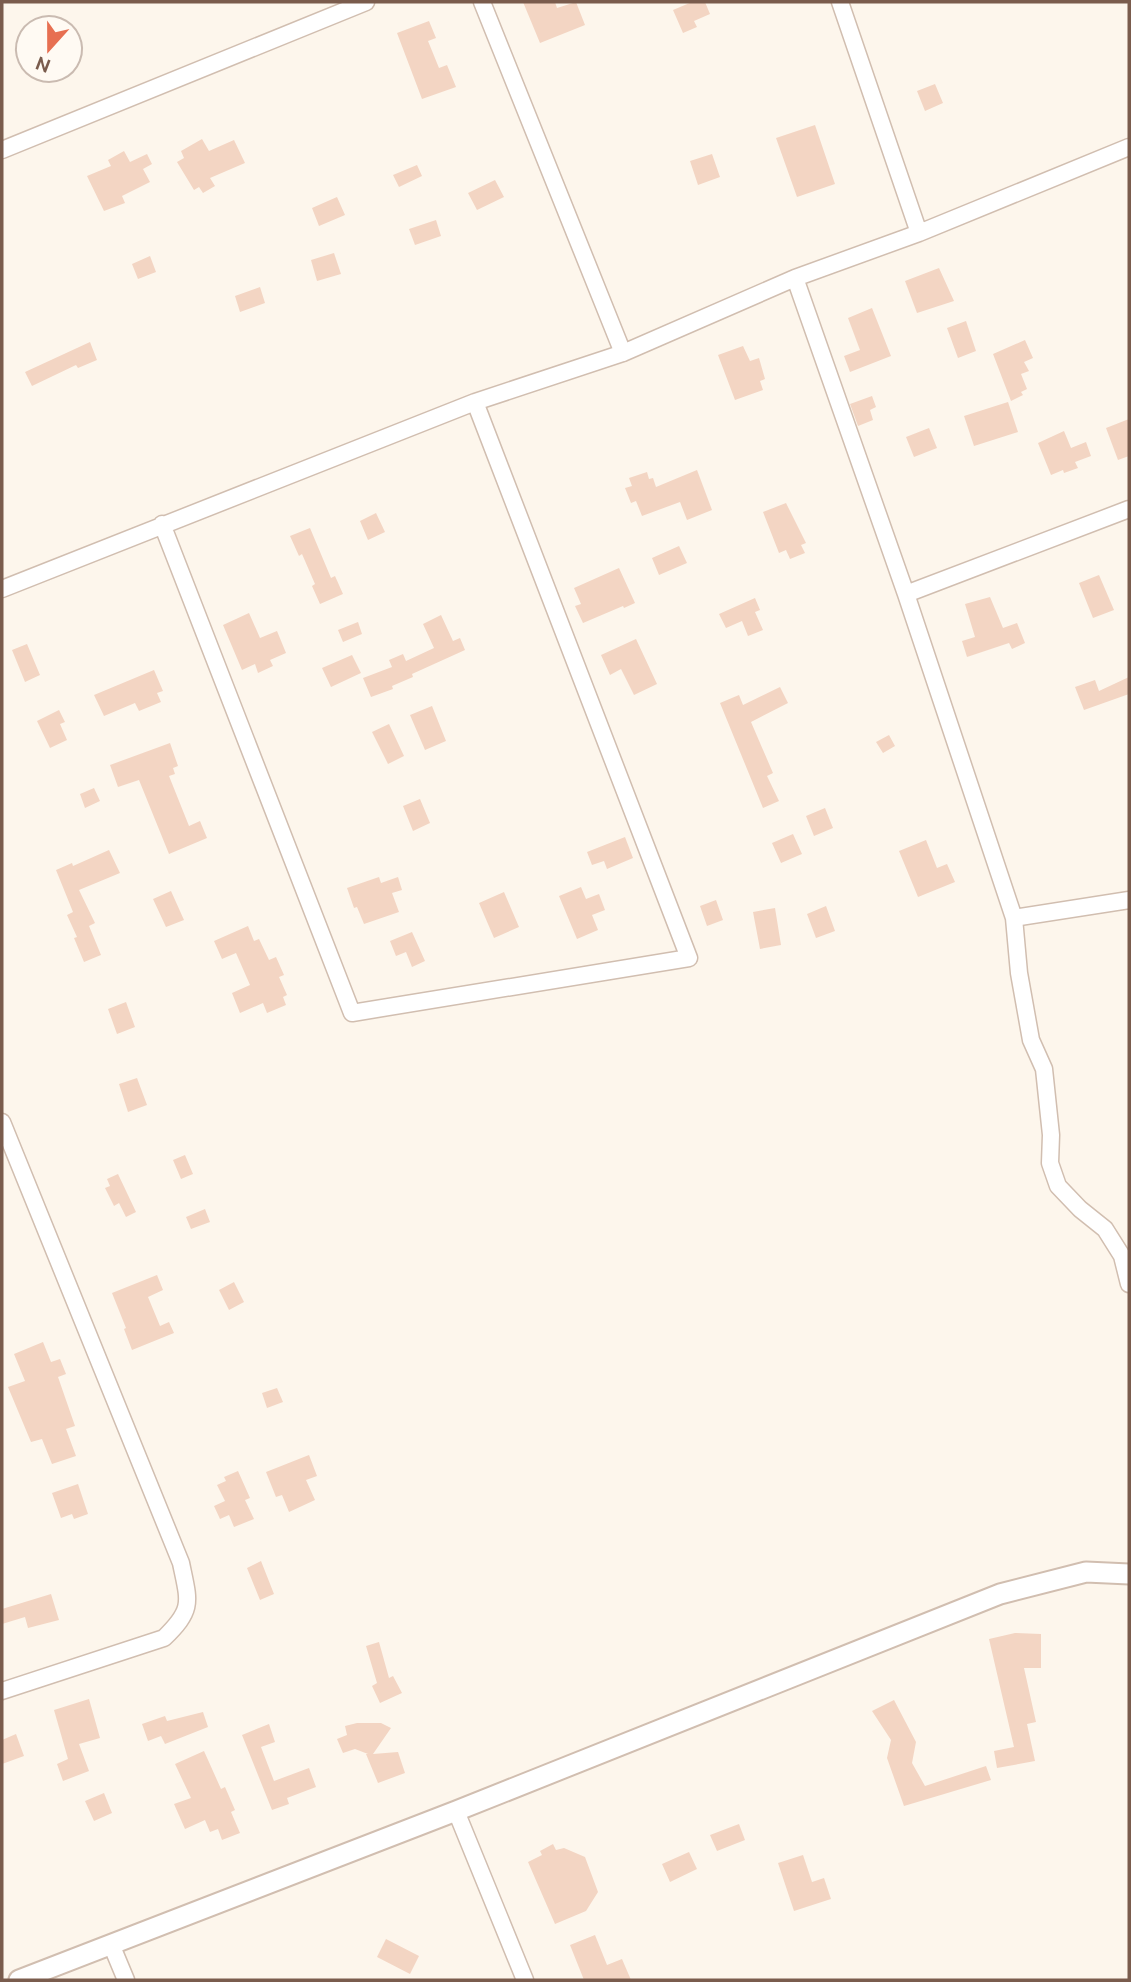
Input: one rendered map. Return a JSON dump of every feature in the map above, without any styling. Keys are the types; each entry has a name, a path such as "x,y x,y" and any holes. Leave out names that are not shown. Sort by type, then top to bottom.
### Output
{"street":[{"path":"2,150 366,2"},
{"path":"482,2 623,353"},
{"path":"840,2 919,233"},
{"path":"2,589 475,402 623,353 795,278 919,233 1129,146"},
{"path":"795,278 906,594 1014,918 1019,973 1031,1040 1044,1069 1051,1135 1050,1163 1058,1186 1080,1209 1105,1229 1122,1256 1129,1284"},
{"path":"162,524 352,1013 689,958 475,402"},
{"path":"906,594 1129,509"},
{"path":"1014,918 1129,900"},
{"path":"2,1122 181,1563 189,1601 181,1621 163,1638 2,1690"},
{"path":"19,1980 456,1811 1000,1594 1086,1572 1129,1574"},
{"path":"456,1811 526,1980"},
{"path":"111,1944 126,1980"}],"building":[{"path":"523,2 555,2 557,8 576,2 585,25 540,43"},
{"path":"692,2 705,2 710,14 694,21 697,27 683,33 673,10"},
{"path":"429,21 436,38 428,41 439,68 447,65 456,87 422,99 397,33"},
{"path":"935,84 943,103 925,111 917,91"},
{"path":"815,125 835,184 797,197 776,138"},
{"path":"202,139 209,151 234,140 245,163 210,178 215,186 203,193 199,187 194,190 177,162 184,158 181,151"},
{"path":"124,151 130,162 147,154 152,164 143,169 150,182 122,196 125,203 104,211 87,176 111,166 108,160"},
{"path":"712,154 720,177 698,185 690,161"},
{"path":"417,165 422,176 399,187 393,175"},
{"path":"495,180 504,197 477,210 468,193"},
{"path":"337,197 345,215 319,226 312,208"},
{"path":"436,220 441,236 415,245 409,229"},
{"path":"334,253 341,274 317,281 311,260"},
{"path":"150,256 156,272 138,279 132,264"},
{"path":"939,268 954,301 917,313 905,281"},
{"path":"260,287 265,303 240,312 235,296"},
{"path":"872,308 891,356 850,372 844,356 860,350 848,318"},
{"path":"966,321 976,351 958,358 947,328"},
{"path":"1025,340 1033,358 1024,362 1029,371 1021,374 1027,389 1021,392 1023,395 1011,401 993,354"},
{"path":"90,342 97,360 78,368 76,365 32,386 25,372"},
{"path":"743,346 750,361 759,358 765,379 760,381 763,390 735,400 718,355"},
{"path":"872,396 876,407 870,410 873,420 858,426 850,404"},
{"path":"1008,402 1018,432 974,446 964,416"},
{"path":"1129,419 1129,456 1118,460 1106,428"},
{"path":"929,428 937,448 914,457 906,437"},
{"path":"1064,431 1071,448 1086,442 1091,456 1075,462 1078,468 1051,475 1038,443"},
{"path":"697,470 712,510 687,520 680,502 642,516 636,501 631,503 625,488 632,486 629,478 647,472 656,487"},
{"path":"786,503 806,543 801,545 805,553 790,559 786,550 779,553 763,512"},
{"path":"376,513 385,532 368,540 360,521"},
{"path":"310,528 331,578 335,576 343,594 320,604 302,554 299,556 290,536"},
{"path":"679,546 687,563 659,575 652,558"},
{"path":"619,568 635,603 583,623 575,606 581,604 574,588"},
{"path":"1099,575 1114,610 1093,618 1079,583"},
{"path":"990,597 1003,628 1017,623 1025,643 1012,649 1009,643 967,657 962,641 975,637 965,604"},
{"path":"755,598 760,610 755,612 763,630 748,636 742,621 726,628 719,614"},
{"path":"249,613 260,638 277,631 286,653 270,660 273,666 258,673 255,664 242,670 223,625"},
{"path":"441,615 453,641 460,638 465,650 412,674 413,677 392,686 393,689 371,697 363,678 392,667 389,660 403,654 406,661 434,648 423,624"},
{"path":"358,622 362,634 343,642 338,630"},
{"path":"636,639 657,684 634,695 621,669 610,675 601,655"},
{"path":"27,644 40,675 25,682 12,650"},
{"path":"352,655 361,673 331,687 322,668"},
{"path":"154,670 163,691 157,693 161,702 139,711 135,703 104,716 94,695"},
{"path":"1129,677 1129,694 1084,710 1075,687 1095,680 1099,691"},
{"path":"780,687 788,703 751,722 773,773 767,776 779,801 763,808 720,703 739,695 743,705"},
{"path":"432,706 446,741 425,750 410,715"},
{"path":"59,710 65,722 60,724 67,740 50,748 37,721"},
{"path":"389,724 404,756 388,764 372,732"},
{"path":"889,735 895,746 883,753 876,742"},
{"path":"170,743 178,766 173,768 175,774 169,776 189,826 200,821 207,838 169,854 139,780 118,787 110,765"},
{"path":"94,788 100,801 85,808 80,794"},
{"path":"420,799 430,823 413,831 403,806"},
{"path":"825,808 833,828 814,836 806,816"},
{"path":"793,834 802,854 781,863 772,843"},
{"path":"625,837 633,858 607,869 604,861 592,865 587,852"},
{"path":"926,840 937,868 947,864 955,882 918,897 899,851"},
{"path":"109,850 120,873 79,890 95,923 89,926 101,955 84,962 67,915 73,912 56,870 72,863 73,866"},
{"path":"379,877 381,883 398,877 402,890 392,893 399,912 364,924 357,907 354,908 347,888"},
{"path":"581,887 586,899 599,894 605,910 592,915 598,930 577,939 559,896"},
{"path":"171,891 184,920 166,927 153,899"},
{"path":"504,892 519,927 494,938 479,903"},
{"path":"716,900 723,920 707,926 700,906"},
{"path":"826,906 835,931 816,938 807,914"},
{"path":"775,908 781,945 760,949 753,912"},
{"path":"248,926 254,941 259,939 269,960 276,957 284,975 279,977 287,995 283,997 286,1005 267,1013 263,1003 240,1013 232,993 250,985 236,953 222,959 214,941"},
{"path":"412,932 425,961 412,967 406,952 396,956 390,941"},
{"path":"126,1002 135,1027 117,1034 108,1009"},
{"path":"137,1078 147,1105 128,1112 119,1084"},
{"path":"185,1155 193,1174 181,1179 173,1160"},
{"path":"118,1174 136,1212 126,1217 119,1203 114,1206 105,1188 110,1186 107,1179"},
{"path":"205,1209 210,1222 191,1229 186,1217"},
{"path":"157,1275 163,1290 148,1297 160,1326 169,1322 174,1333 132,1350 112,1293"},
{"path":"234,1282 244,1302 229,1310 219,1290"},
{"path":"43,1342 51,1362 60,1359 66,1374 58,1377 75,1426 66,1429 76,1456 52,1464 42,1439 31,1442 8,1387 25,1381 14,1354"},
{"path":"277,1388 283,1402 267,1408 262,1393"},
{"path":"309,1455 317,1476 306,1480 315,1500 289,1512 282,1495 276,1497 266,1472"},
{"path":"238,1471 250,1498 245,1500 254,1519 234,1527 229,1515 220,1519 214,1506 225,1501 217,1485 226,1481 224,1477"},
{"path":"78,1484 88,1514 74,1519 72,1514 61,1518 52,1493"},
{"path":"261,1561 274,1594 260,1600 247,1568"},
{"path":"51,1594 59,1620 28,1628 25,1617 2,1624 2,1609"},
{"path":"1015,1633 1041,1634 1041,1668 1024,1668 1036,1722 1027,1724 1035,1761 997,1768 994,1751 1014,1747 989,1639"},
{"path":"379,1642 389,1678 393,1676 402,1693 380,1703 372,1686 377,1683 366,1646"},
{"path":"89,1699 100,1738 79,1744 89,1771 63,1781 57,1764 68,1759 54,1710"},
{"path":"894,1700 916,1742 912,1763 925,1786 986,1766 991,1780 904,1806 887,1758 891,1740 872,1711"},
{"path":"203,1712 208,1727 165,1744 161,1736 148,1741 142,1724 165,1716 167,1721"},
{"path":"381,1723 391,1728 373,1754 398,1752 405,1773 378,1783 368,1754 355,1749 343,1753 337,1739 347,1735 345,1726"},
{"path":"269,1724 275,1742 261,1747 274,1781 309,1768 316,1787 287,1798 289,1804 272,1810 242,1735"},
{"path":"16,1734 24,1756 2,1764 2,1740"},
{"path":"204,1751 221,1789 225,1787 235,1810 231,1812 240,1833 222,1840 218,1829 210,1832 205,1820 185,1829 174,1804 191,1798 175,1764"},
{"path":"104,1793 112,1813 94,1821 85,1801"},
{"path":"739,1824 745,1840 717,1851 710,1835"},
{"path":"553,1844 556,1850 564,1848 585,1857 598,1892 586,1911 555,1924 528,1862 542,1855 540,1851"},
{"path":"689,1852 697,1869 670,1882 662,1864"},
{"path":"803,1855 812,1882 824,1878 831,1899 794,1911 778,1863"},
{"path":"595,1935 607,1965 622,1959 631,1980 584,1980 570,1945"},
{"path":"386,1939 419,1956 410,1974 377,1957"}]}
